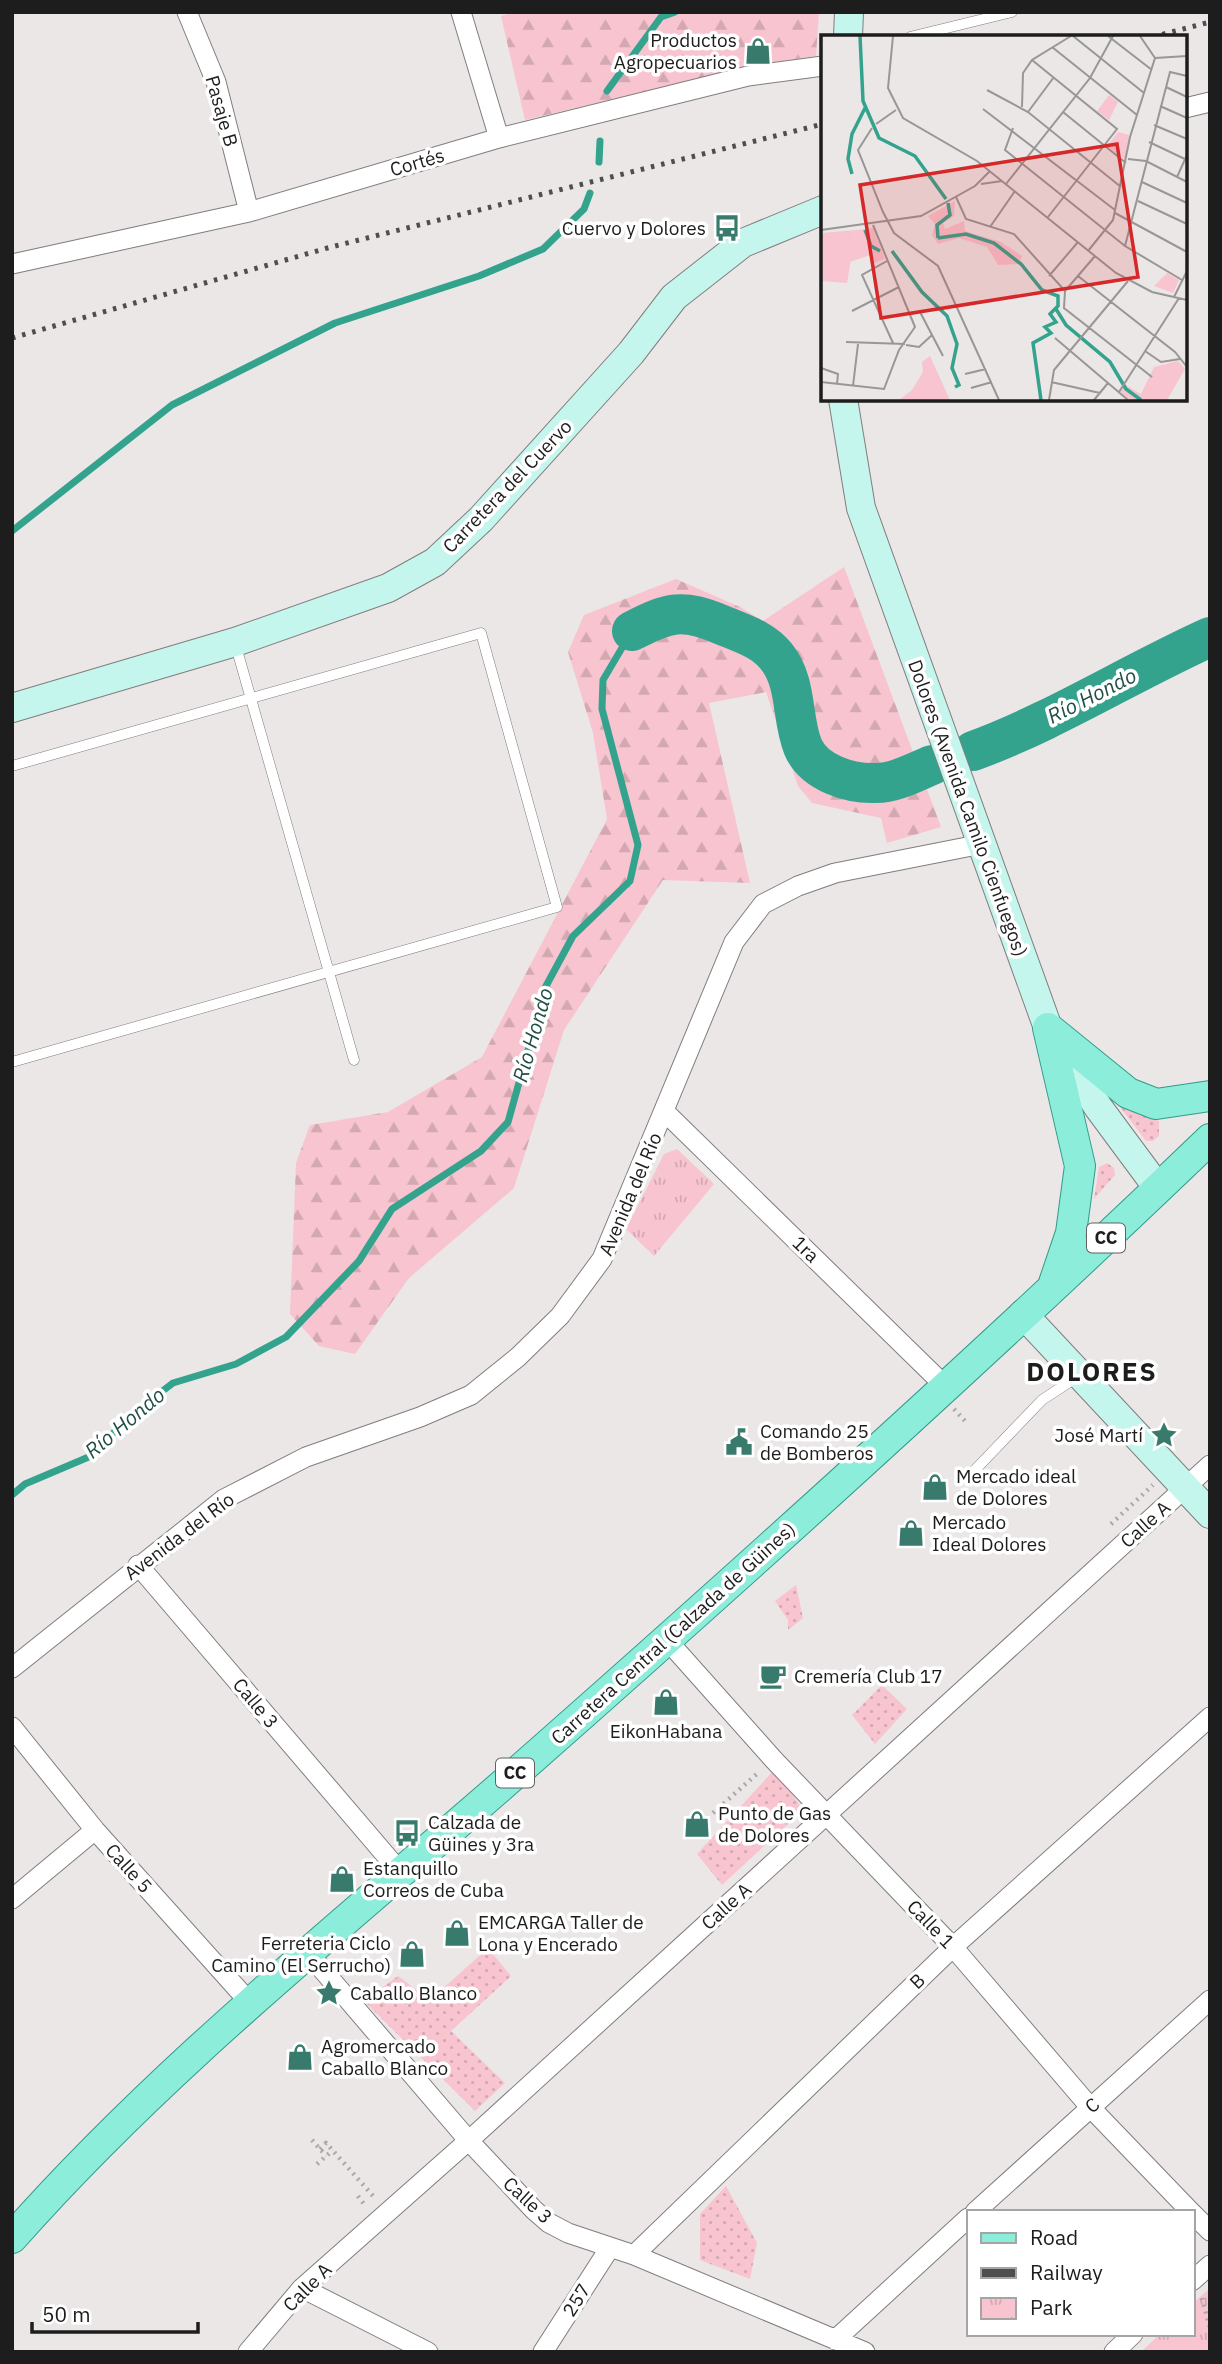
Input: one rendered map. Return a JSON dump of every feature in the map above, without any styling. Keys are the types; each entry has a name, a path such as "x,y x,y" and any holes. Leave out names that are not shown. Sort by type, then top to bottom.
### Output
{"main road":[{"path":"1048,1028 1128,1093 1156,1104 1210,1096"},
{"path":"1048,1028 1080,1166 1071,1233 1053,1287"},
{"name":"Carretera Central (Calzada de Güines)","path":"12,2238 74,2168 251,2004 667,1640 946,1387 1210,1139"}],"street":[{"name":"Pasaje B","path":"187,12 216,82 249,212"},
{"path":"461,12 499,138"},
{"path":"848,35 849,12"},
{"name":"Cortés","path":"12,264 249,212 499,138 748,76 821,66"},
{"path":"1187,108 1210,102"},
{"name":"Carretera del Cuervo","path":"12,708 235,642 388,588 435,562 481,519 631,353 674,297 743,243 821,211"},
{"name":"Dolores (Avenida Camilo Cienfuegos)","path":"843,401 861,509 1048,1028 1098,1107 1158,1188"},
{"name":"Avenida del Río","path":"12,1668 224,1499 306,1457 421,1417 471,1395 518,1357 560,1316 602,1259 734,942 763,904 835,873 982,844"},
{"name":"1ra","path":"665,1112 946,1387"},
{"path":"1023,1314 1210,1514"},
{"name":"Calle A","path":"248,2352 302,2288 469,2141 1210,1465"},
{"name":"Calle 3","path":"138,1565 401,1873"},
{"name":"Calle 1","path":"667,1640 774,1760 953,1947 1090,2107 1188,2210"},
{"name":"B","path":"634,2255 953,1947 1210,1717"},
{"name":"Calle 5","path":"12,1727 95,1830 251,2004"},
{"path":"12,1899 95,1830"},
{"name":"Calle 3","path":"309,1954 469,2141 549,2223 609,2249 634,2255 865,2352"},
{"name":"C","path":"977,2210 1210,2000"},
{"name":"Calle 1","path":"1194,2216 1210,2231"},
{"path":"835,2340 967,2219"},
{"name":"257","path":"543,2352 609,2249"},
{"path":"302,2288 428,2352"},
{"path":"1114,2352 1131,2336"}],"lane":[{"path":"918,35 1012,12"},
{"path":"12,766 481,633 557,907 12,1062"},
{"path":"235,642 354,1060"},
{"path":"973,1472 1042,1400 1080,1374"}],"path":[{"path":"713,1813 774,1760"},
{"path":"312,2140 326,2156"},
{"path":"320,2149 326,2143 388,2212"},
{"path":"317,2164 332,2150"},
{"path":"1200,2274 1210,2328"}],"green space":[{"path":"514,12 819,12 816,56 756,65 525,120 501,16"},
{"path":"844,567 941,827 887,843 881,818 812,803 798,786 766,692 709,703 750,883 663,880 564,1030 514,1188 409,1278 355,1354 319,1346 290,1314 296,1163 310,1125 388,1112 482,1057 607,819 593,733 568,652 584,615 676,579 740,607 763,621"},
{"path":"1120,1107 1159,1121 1159,1136 1153,1141 1146,1141"},
{"path":"677,1149 714,1184 654,1256 626,1229 664,1154"},
{"path":"1107,1163 1114,1168 1115,1175 1094,1199 1099,1167"},
{"path":"796,1585 803,1618 788,1630 788,1620 775,1601"},
{"path":"882,1685 907,1709 875,1744 852,1715"},
{"path":"775,1769 803,1810 722,1885 697,1854"},
{"path":"488,1948 511,1976 451,2031 505,2083 475,2111 364,2001 398,1976 430,2000"},
{"path":"726,2186 757,2243 750,2279 700,2260 700,2214"},
{"path":"1210,2288 1210,2352 1141,2352 1158,2336 1194,2336 1194,2302"}],"waterway":[{"path":"607,91 661,17 675,12"},
{"path":"599,162 600,141"},
{"path":"12,531 172,405 335,323 479,276 543,249 584,209 590,193"},
{"name":"Río Hondo","path":"632,631 666,616 686,614 744,634 764,645 776,656 788,678 803,747 815,764 834,775 866,783 883,783 932,765"},
{"name":"Río Hondo","path":"12,1495 25,1484 91,1456 131,1415 173,1383 236,1364 286,1337 359,1261 392,1209 481,1151 508,1122 546,986 573,936 630,881 638,845 602,709 603,680 632,631"},
{"name":"Río Hondo","path":"973,751 1033,726 1210,637"}],"railway":[{"path":"1160,35 1210,22"},
{"path":"12,338 331,247 821,124"}],"place":[{"name":"Productos Agropecuarios","path":"758,51"},
{"name":"Cuervo y Dolores","path":"727,228"},
{"name":"José Martí","path":"1164,1435"},
{"name":"Comando 25 de Bomberos","path":"739,1442"},
{"name":"Mercado ideal de Dolores","path":"935,1487"},
{"name":"Mercado Ideal Dolores","path":"911,1533"},
{"name":"Cremería Club 17","path":"773,1676"},
{"name":"EikonHabana","path":"666,1702"},
{"name":"Punto de Gas de Dolores","path":"697,1824"},
{"name":"Calzada de Güines y 3ra","path":"407,1833"},
{"name":"Estanquillo Correos de Cuba","path":"342,1879"},
{"name":"EMCARGA Taller de Lona y Encerado","path":"457,1933"},
{"name":"Ferreteria Ciclo Camino (El Serrucho)","path":"412,1954"},
{"name":"Caballo Blanco","path":"329,1993"},
{"name":"Agromercado Caballo Blanco","path":"300,2057"}],"district":[{"name":"DOLORES","path":"1092,1372"}]}
